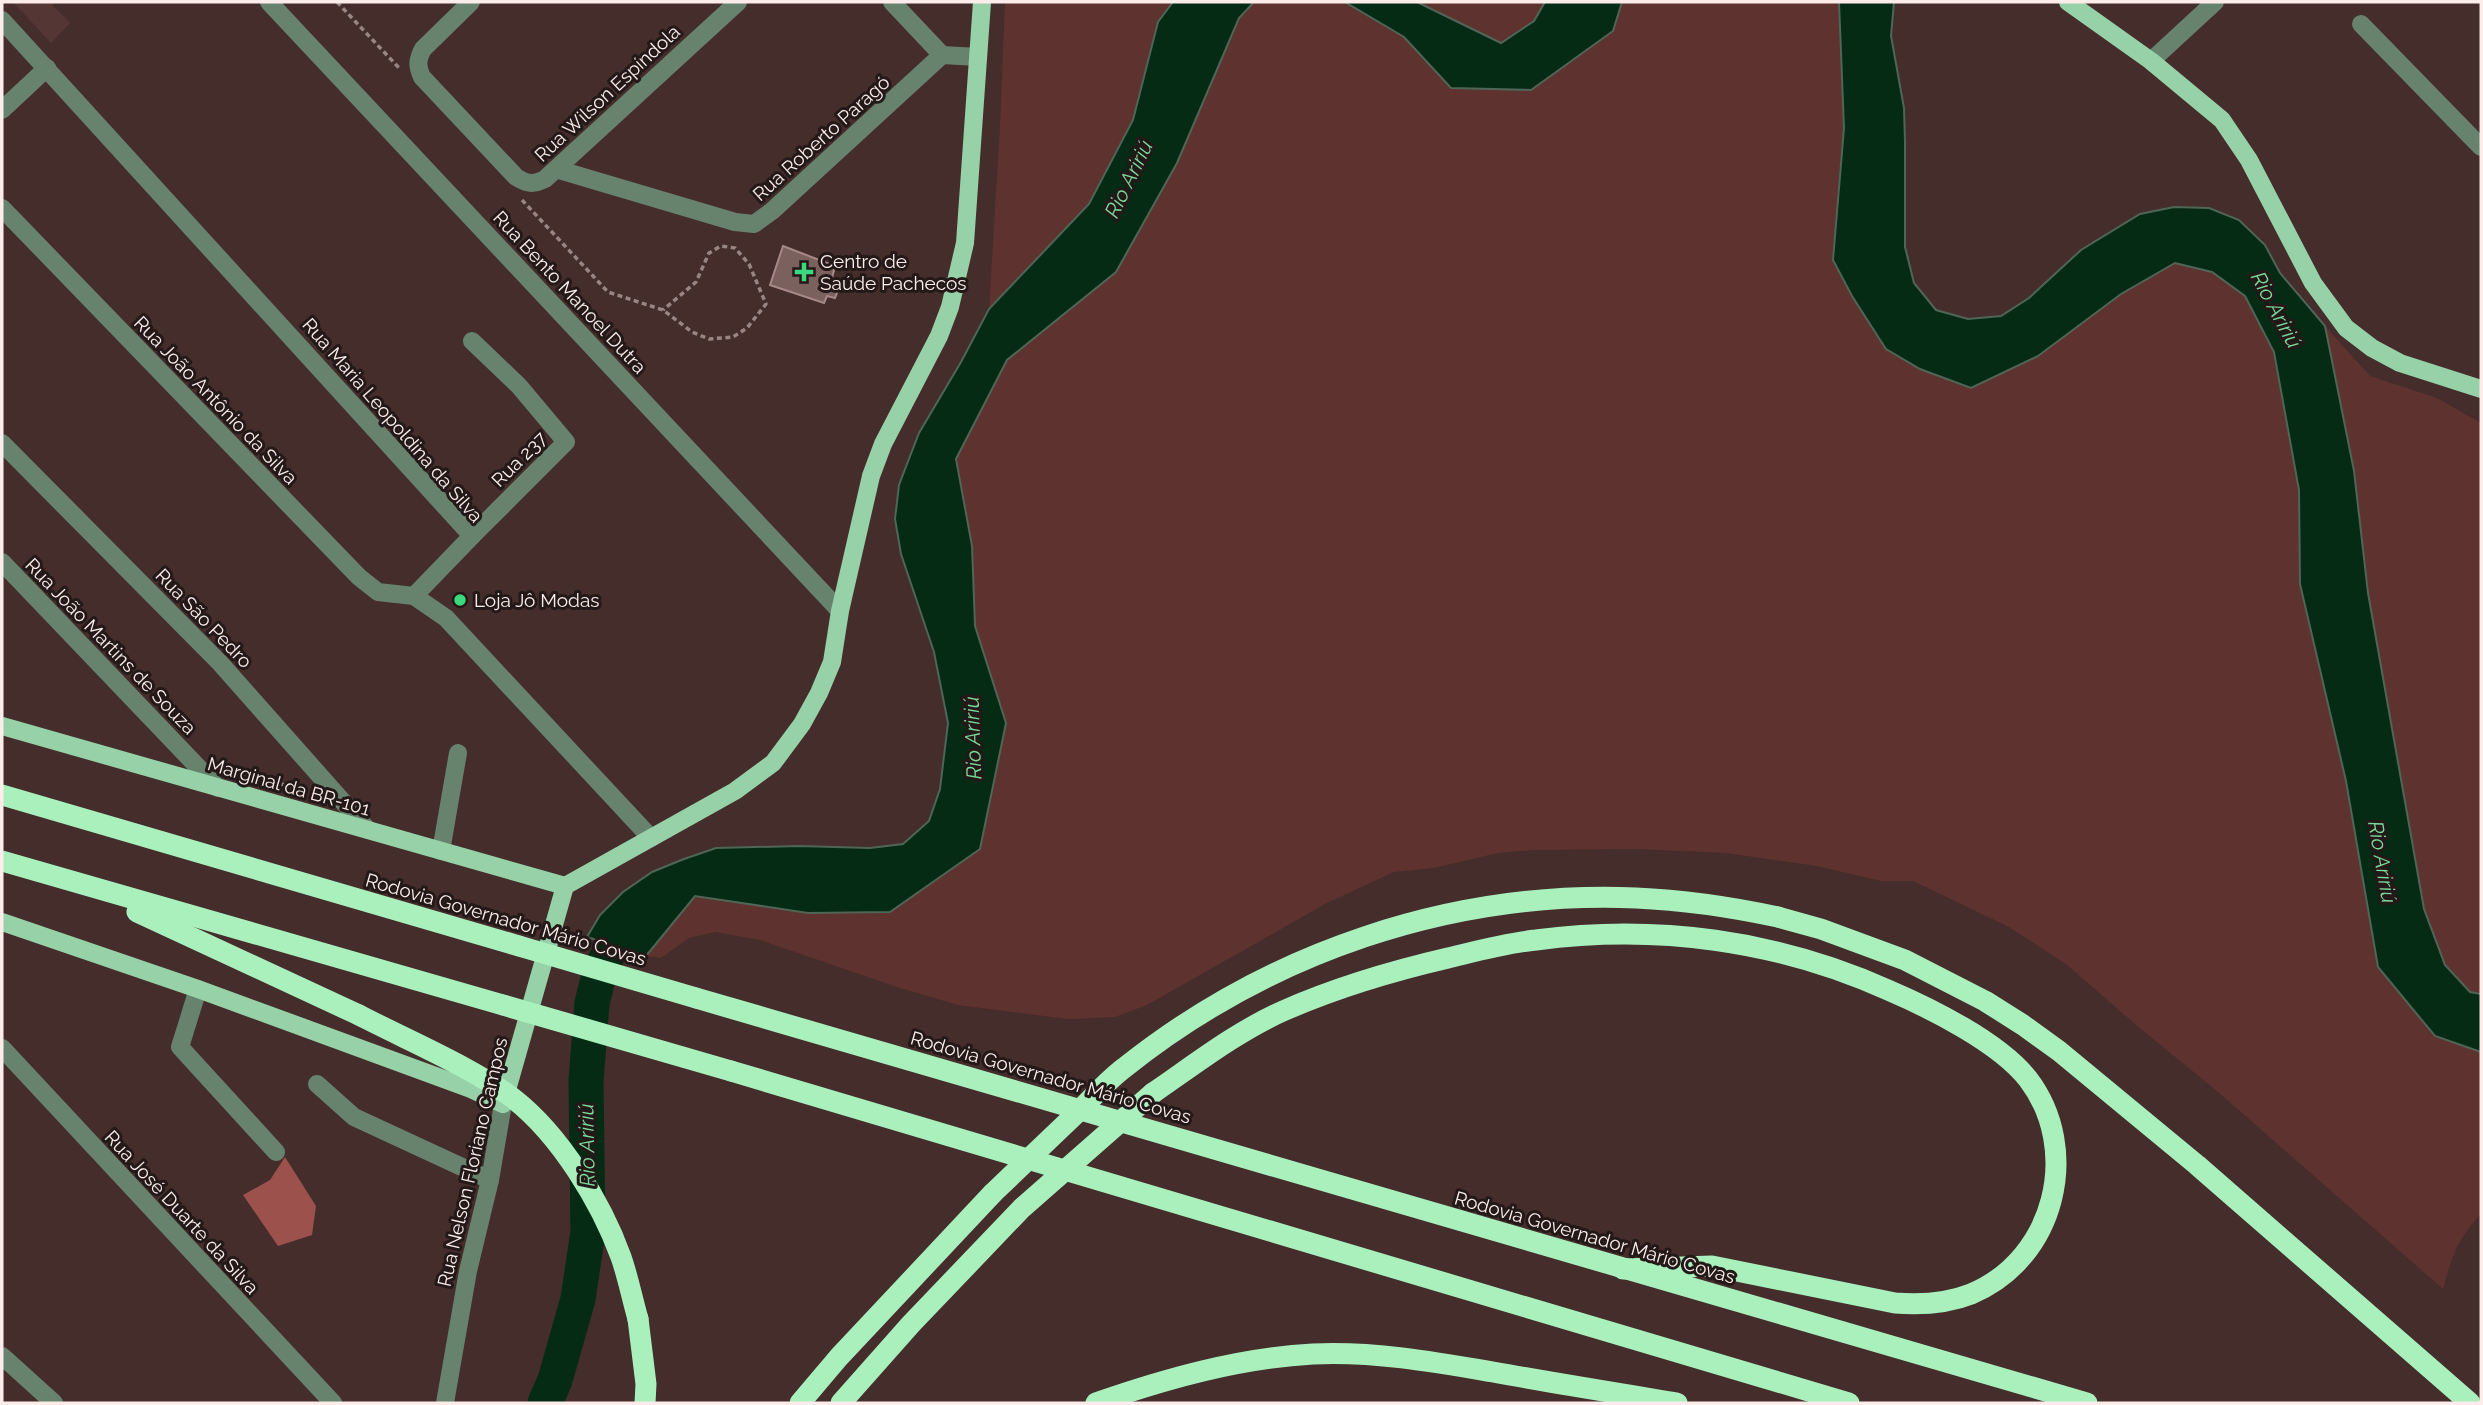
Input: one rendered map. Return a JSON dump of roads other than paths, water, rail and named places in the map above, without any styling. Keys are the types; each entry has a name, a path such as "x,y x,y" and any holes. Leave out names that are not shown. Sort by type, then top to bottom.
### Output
{"highway":[{"name":"Rodovia Governador Mário Covas","path":"2,795 2087,1403"},
{"path":"2,862 731,1071 1849,1403"},
{"path":"78,884 359,1015 462,1068 513,1098 543,1126 593,1196 620,1256 638,1319 646,1384 645,1403"},
{"path":"800,1403 839,1357 993,1193 1123,1069 1215,1006 1302,961 1394,927 1502,904 1588,897 1686,901 1778,917 1843,936 1905,960 1985,1001 2059,1051 2197,1165 2470,1403"},
{"path":"841,1403 911,1324 1023,1208 1153,1093 1240,1034 1281,1012 1408,966 1534,940 1586,935 1650,934 1703,938 1745,945 1827,966 1876,985 1943,1017 1997,1049 2012,1062 2038,1093 2053,1130 2057,1170 2049,1210 2031,1245 2005,1273 1972,1293 1934,1304 1895,1303 1712,1266 1623,1269"},
{"path":"1096,1403 1127,1392 1220,1368 1268,1358 1316,1354 1414,1360 1677,1403"}],"main road":[{"path":"565,886 760,774 787,747 813,704 832,662 871,476 883,444 939,336 958,282 968,219 982,2"},
{"path":"2070,2 2207,106 2235,136 2313,283 2346,328 2372,348 2400,363 2481,389"},
{"name":"Marginal da BR-101","path":"2,726 565,886"},
{"name":"Rua Nelson Floriano Campos","path":"503,1104 565,886"},
{"path":"2,922 198,989 471,1089 503,1104"}],"street":[{"name":"Rua Bento Manoel Dutra","path":"269,2 841,611"},
{"name":"Rua Wilson Espíndola","path":"471,2 431,39 418,59 418,69 422,77 516,177 524,183 534,184 556,169 738,2"},
{"path":"892,2 942,55 978,57"},
{"path":"2151,61 2215,2"},
{"name":"Rua Maria Leopoldina da Silva","path":"2,20 472,536 414,596"},
{"path":"2361,24 2481,147"},
{"name":"Rua Roberto Paragó","path":"556,169 735,222 754,224 772,211 942,55"},
{"path":"2,110 47,68"},
{"name":"Rua João Antônio da Silva","path":"2,208 359,577 378,592 414,596"},
{"name":"Rua 237","path":"472,341 519,386 566,442 472,536"},
{"name":"Rua São Pedro","path":"2,443 220,663 368,830"},
{"name":"Rua João Martins de Souza","path":"2,562 218,788"},
{"path":"414,596 446,618 651,838"},
{"path":"441,851 458,754"},
{"path":"198,989 180,1047 276,1152"},
{"name":"Rua José Duarte da Silva","path":"2,1048 333,1403"},
{"path":"317,1084 354,1117 490,1180"},
{"name":"Rua Nelson Floriano Campos","path":"445,1403 468,1271 490,1180 503,1104"},
{"path":"2,1356 54,1403"}],"water":[{"path":"1173,2 1254,2 1239,18 1177,163 1116,272 1007,360 956,459 972,546 975,626 1006,723 980,849 890,912 808,913 695,896 646,956 587,937 600,915 623,892 652,872 716,848 870,848 903,844 929,821 940,789 948,723 934,652 901,554 895,519 899,485 919,433 989,309 1089,204 1133,120 1158,22"},
{"path":"1345,2 1417,2 1501,43 1534,21 1545,2 1622,2 1613,31 1531,90 1451,88 1404,37"},
{"path":"1839,2 1894,2 1891,36 1904,108 1905,247 1914,283 1936,310 1968,319 2001,316 2029,298 2081,250 2140,214 2174,207 2209,208 2239,220 2265,245 2280,273 2325,326 2354,471 2368,593 2424,909 2445,965 2470,992 2481,994 2481,1052 2435,1036 2378,967 2346,781 2300,584 2299,490 2274,352 2245,296 2212,272 2175,263 2121,294 2038,356 1971,388 1920,369 1886,349 1833,260 1844,128"}],"waterway":[{"name":"Rio Aririú","path":"545,1403 555,1380 578,1299 588,1232 586,1081 592,1003 600,971 626,917 637,907"}],"place":[{"name":"Centro de Saúde Pachecos","path":"804,272"},
{"name":"Loja Jô Modas","path":"460,600"}]}
